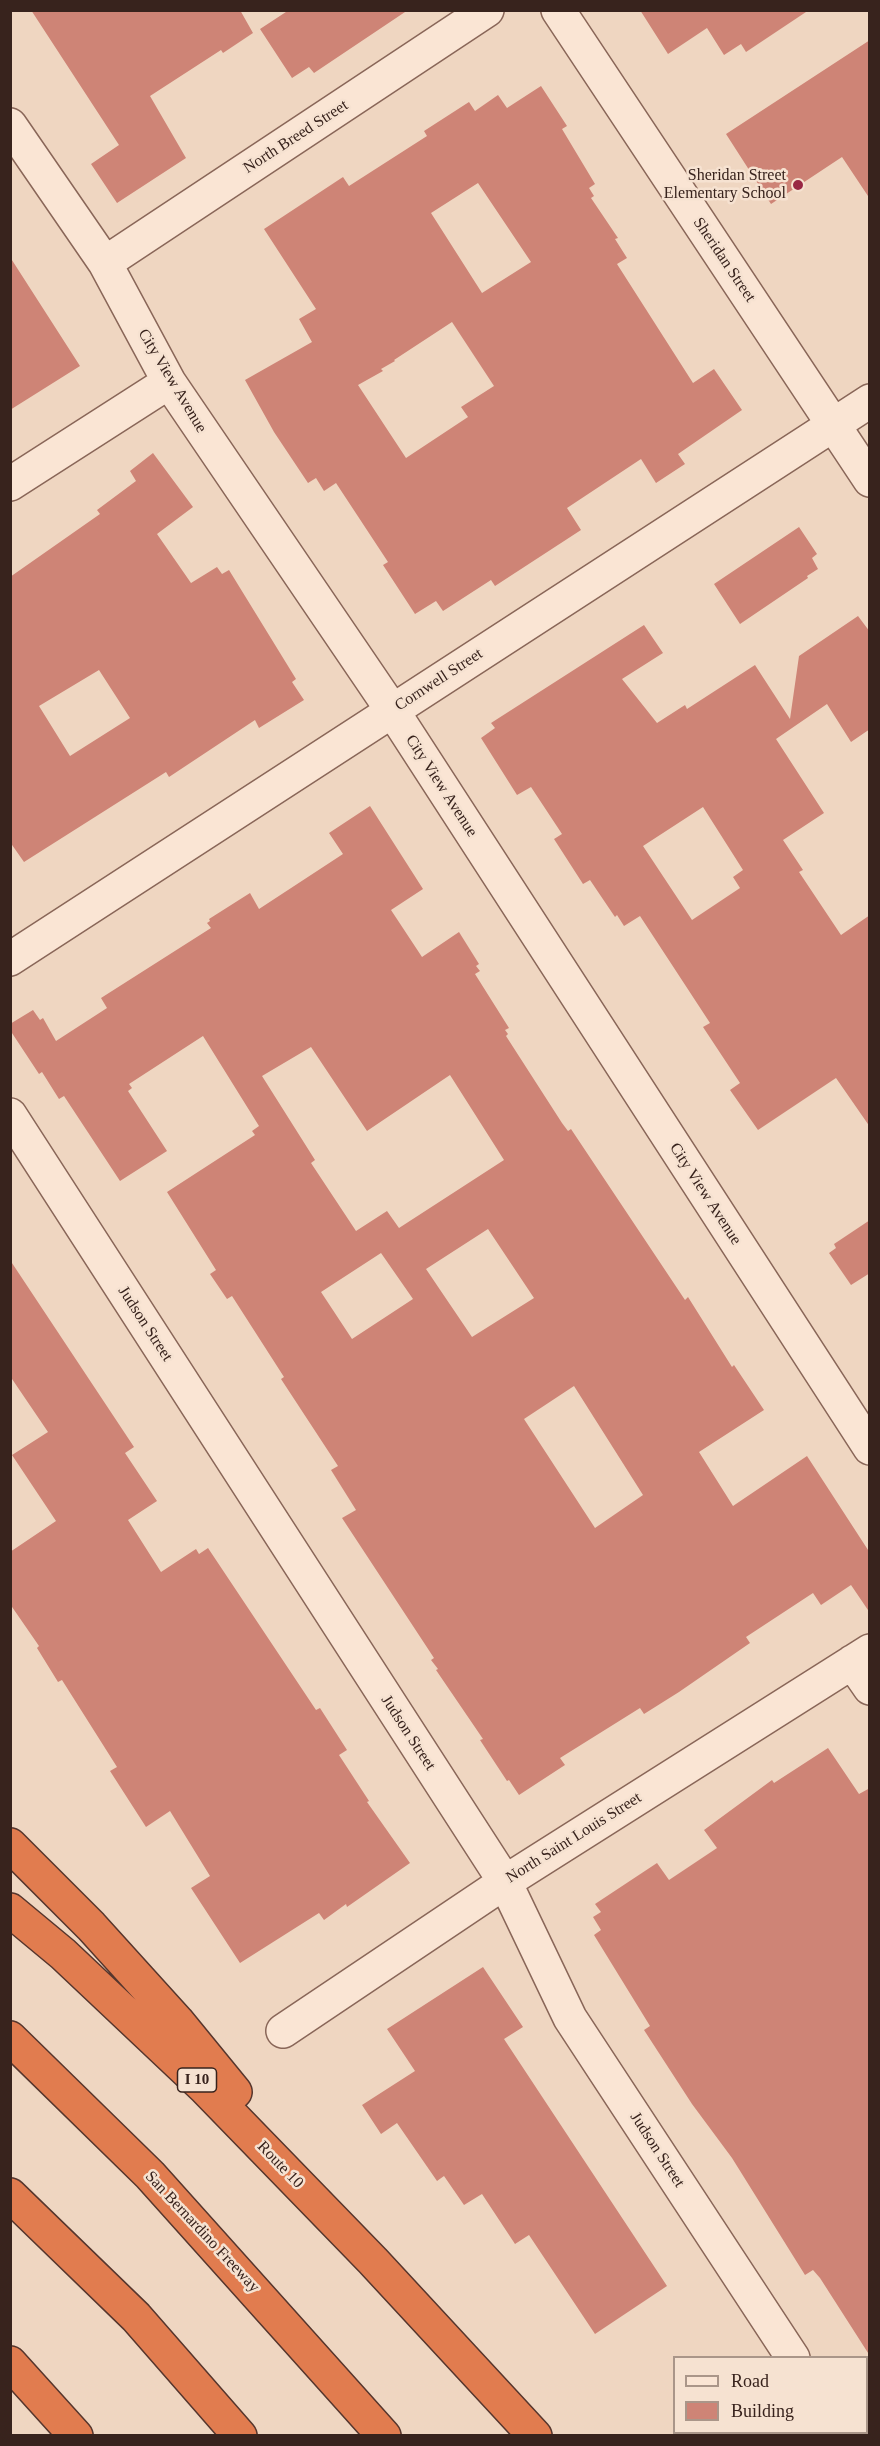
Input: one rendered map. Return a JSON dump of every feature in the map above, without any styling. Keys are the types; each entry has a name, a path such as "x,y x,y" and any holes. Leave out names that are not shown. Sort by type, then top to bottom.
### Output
{"highway":[{"path":"10,1845 91,1926 177,2021 373,2261"},
{"name":"Route 10","path":"10,1910 63,1954 205,2088 373,2261 535,2436"},
{"name":"San Bernardino Freeway","path":"10,2038 150,2175 384,2436"},
{"path":"10,2195 136,2317 240,2436"},
{"path":"10,2363 76,2436"}],"street":[{"name":"North Breed Street","path":"105,262 487,10"},
{"name":"Sheridan Street","path":"558,10 870,480"},
{"name":"City View Avenue","path":"10,125 105,262 169,382 392,710 870,1448"},
{"path":"10,484 169,382"},
{"name":"Cornwell Street","path":"10,959 870,402"},
{"name":"Judson Street","path":"10,1115 505,1882 570,2018 792,2356"},
{"name":"North Saint Louis Street","path":"283,2031 505,1882 864,1667"}],"building":[{"path":"31,10 240,10 253,33 223,53 221,50 150,96 186,158 117,203 91,164 119,145"},
{"path":"289,10 408,10 314,73 309,67 292,78 260,29"},
{"path":"640,10 809,10 746,52 741,44 724,55 707,28 668,54"},
{"path":"870,40 870,199 842,157 771,204 726,134"},
{"path":"541,86 567,126 562,129 595,184 589,188 594,196 591,198 618,238 615,239 627,258 617,264 693,383 714,369 742,410 678,454 685,464 656,483 641,459 567,508 581,530 495,586 491,580 443,611 436,601 415,614 383,565 388,562 336,483 324,491 316,478 308,483 274,432 245,380 312,342 299,319 316,309 264,229 343,177 349,186 427,136 424,131 469,102 475,111 498,95 507,108","holes":["478,183 531,262 482,293 431,213","452,322 494,386 461,407 468,417 406,458 358,385 383,371 381,369"]},
{"path":"10,257 80,366 10,410"},
{"path":"153,453 193,507 157,534 191,583 217,567 222,574 229,570 296,679 292,682 304,700 259,728 255,720 169,777 166,772 24,862 10,842 10,577 100,514 97,510 136,481 130,471","holes":["99,670 130,718 70,756 39,706"]},
{"path":"799,527 817,554 812,558 818,569 740,624 714,584"},
{"path":"858,616 870,632 870,729 851,742 827,704 776,739 824,813 783,840 803,870 799,872 841,935 870,915 870,1127 836,1078 758,1130 730,1090 740,1083 703,1027 710,1023 640,916 624,926 617,915 615,917 590,880 583,884 554,839 562,834 531,787 517,795 481,738 495,728 491,723 644,625 663,653 622,679 657,723 685,705 687,709 755,665 790,719 799,656","holes":["703,807 743,870 733,877 740,888 692,920 643,846"]},
{"path":"370,806 423,889 391,910 422,957 459,932 479,964 476,966 480,971 475,974 509,1028 505,1030 508,1034 506,1036 562,1123 568,1131 571,1129 685,1300 688,1297 732,1367 734,1365 764,1410 699,1452 733,1506 807,1456 870,1553 870,1613 851,1585 821,1605 813,1593 746,1637 750,1643 679,1692 644,1714 640,1708 560,1758 565,1765 519,1795 480,1740 483,1739 436,1670 438,1669 431,1660 434,1658 342,1518 356,1510 331,1470 338,1466 281,1379 284,1377 232,1296 227,1299 210,1274 216,1270 167,1192 255,1135 252,1131 259,1126 203,1036 129,1084 132,1088 128,1091 167,1151 120,1181 64,1096 59,1099 42,1072 39,1074 10,1030 10,1024 33,1010 40,1020 43,1018 56,1041 107,1008 101,998 211,928 207,923 209,919 250,893 259,909 343,854 329,833","holes":["311,1047 367,1131 450,1075 504,1160 399,1228 387,1211 356,1231 311,1163 315,1160 262,1076","488,1229 534,1298 472,1337 426,1269","381,1253 413,1299 352,1339 321,1292","574,1386 643,1495 595,1528 524,1419"]},
{"path":"870,1220 870,1273 851,1285 829,1253 836,1248 834,1244"},
{"path":"10,1260 134,1447 125,1453 157,1501 128,1520 161,1572 196,1549 199,1554 208,1548 316,1710 320,1708 347,1750 339,1755 369,1801 367,1802 410,1863 347,1907 346,1904 324,1920 319,1913 240,1963 191,1888 210,1876 170,1811 146,1827 110,1771 117,1767 62,1680 58,1682 37,1648 39,1646 10,1604 10,1552 56,1521 12,1455 48,1432 10,1376"},
{"path":"828,1748 859,1794 870,1788 870,2356 820,2278 813,2270 805,2275 732,2158 692,2104 644,2030 650,2026 594,1935 601,1930 593,1917 601,1912 595,1904 657,1863 669,1880 717,1848 704,1830 772,1780 774,1783"},
{"path":"483,1967 523,2027 504,2039 667,2286 595,2334 529,2235 515,2244 482,2194 464,2205 444,2176 437,2181 397,2123 381,2134 362,2105 415,2071 387,2029"}],"place":[{"name":"Sheridan Street Elementary School","path":"798,185"}]}
